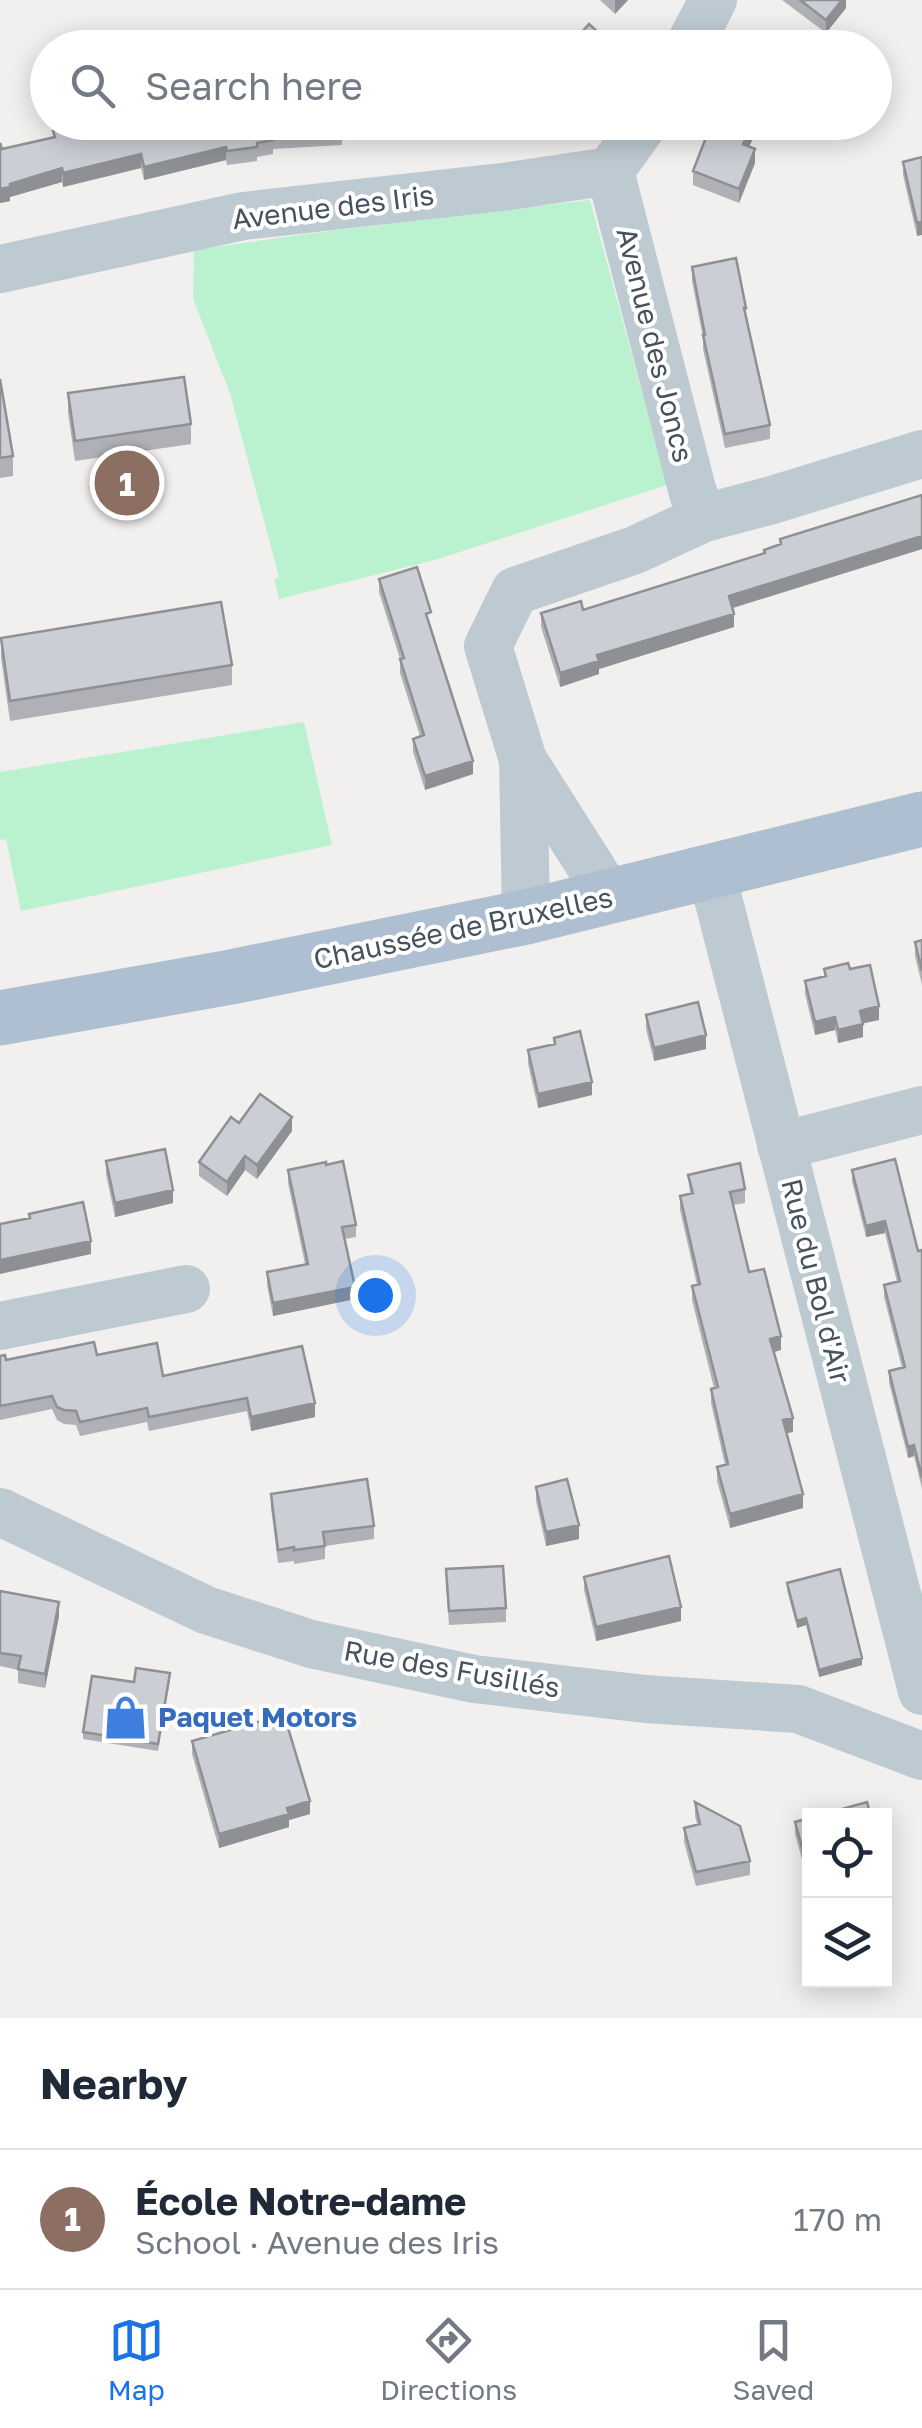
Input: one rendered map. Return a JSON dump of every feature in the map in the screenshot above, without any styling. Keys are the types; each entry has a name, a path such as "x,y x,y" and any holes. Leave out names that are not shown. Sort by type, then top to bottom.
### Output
{"main road":[{"name":"Chaussée de Bruxelles","path":"0,1018 230,977 526,917 922,819"}],"street":[{"path":"697,30 713,0"},
{"path":"610,172 632,140"},
{"name":"Avenue des Iris","path":"0,269 243,216 610,172"},
{"name":"Avenue des Joncs","path":"610,172 693,493 704,518"},
{"path":"610,896 523,760 488,646 515,591 634,550 704,518 922,454"},
{"path":"523,760 526,917"},
{"name":"Rue du Bol d'Air","path":"711,870 922,1691"},
{"path":"781,1146 922,1110"},
{"path":"0,1326 186,1289"},
{"name":"Rue des Fusillés","path":"0,1512 206,1610 311,1644 474,1678 645,1698 798,1709 922,1756"}],"green space":[{"path":"590,200 667,485 435,560 279,599 274,579 279,577 230,393 193,299 194,250"},
{"path":"304,722 332,845 21,911 6,839 0,840 0,772"}],"building":[{"path":"800,0 842,0 826,20"},
{"path":"42,140 273,140 257,143 257,147 227,151 226,147 144,167 141,154 63,173 62,168 0,189 0,143 2,149"},
{"path":"705,140 745,140 743,144 755,149 739,189 693,171"},
{"path":"922,157 922,221 917,223 903,162"},
{"path":"736,258 770,425 725,434 692,267"},
{"path":"184,377 191,424 75,441 68,393"},
{"path":"0,379 13,456 0,458"},
{"path":"922,495 922,536 729,596 734,614 597,655 599,661 560,673 541,613 581,601 583,610 765,553 764,550 781,544 780,539"},
{"path":"417,567 431,612 426,614 473,761 425,776 413,739 424,735 379,579"},
{"path":"221,602 232,665 10,701 1,638"},
{"path":"922,940 922,971 915,942"},
{"path":"848,963 850,969 870,965 879,1006 860,1011 863,1024 838,1030 835,1017 815,1022 805,981 826,976 824,969"},
{"path":"698,1002 706,1035 654,1048 646,1015"},
{"path":"580,1031 592,1082 538,1094 528,1050 555,1044 554,1038"},
{"path":"260,1094 292,1117 257,1165 245,1156 227,1182 199,1162 231,1117 239,1123"},
{"path":"165,1149 173,1190 115,1203 106,1161"},
{"path":"895,1159 918,1251 922,1250 922,1478 914,1445 908,1447 889,1371 905,1367 884,1285 900,1281 885,1221 866,1226 852,1170"},
{"path":"343,1161 356,1225 342,1227 355,1287 273,1303 267,1272 308,1264 288,1170"},
{"path":"740,1163 745,1189 730,1192 749,1272 764,1269 781,1336 770,1339 793,1418 783,1420 803,1494 730,1514 717,1467 728,1464 711,1389 718,1387 692,1286 700,1284 680,1196 693,1193 688,1175"},
{"path":"83,1202 91,1241 0,1260 0,1224"},
{"path":"94,1342 97,1355 157,1343 163,1376 302,1346 315,1403 251,1417 247,1398 149,1417 147,1408 80,1422 76,1411 57,1407 52,1396 0,1406 0,1356 5,1355 6,1360"},
{"path":"367,1479 374,1526 323,1532 325,1546 278,1550 271,1494"},
{"path":"567,1479 579,1525 546,1532 536,1487"},
{"path":"669,1556 681,1607 596,1627 584,1577"},
{"path":"503,1566 506,1608 449,1611 446,1569"},
{"path":"840,1569 862,1658 819,1670 806,1618 797,1621 787,1583"},
{"path":"0,1591 59,1602 45,1674 18,1669 21,1656 0,1653"},
{"name":"Paquet Motors","path":"136,1668 170,1673 158,1744 83,1732 92,1676 134,1682"},
{"path":"261,1721 263,1728 286,1721 310,1801 287,1808 289,1814 219,1834 192,1741"},
{"path":"695,1802 740,1826 750,1861 696,1872 684,1828 700,1824"},
{"path":"867,1802 869,1808 846,1808"},
{"path":"802,1820 802,1847 795,1822"}],"place":[{"name":"École Notre-dame","path":"127,483"},
{"name":"Paquet Motors","path":"125,1717"}]}
